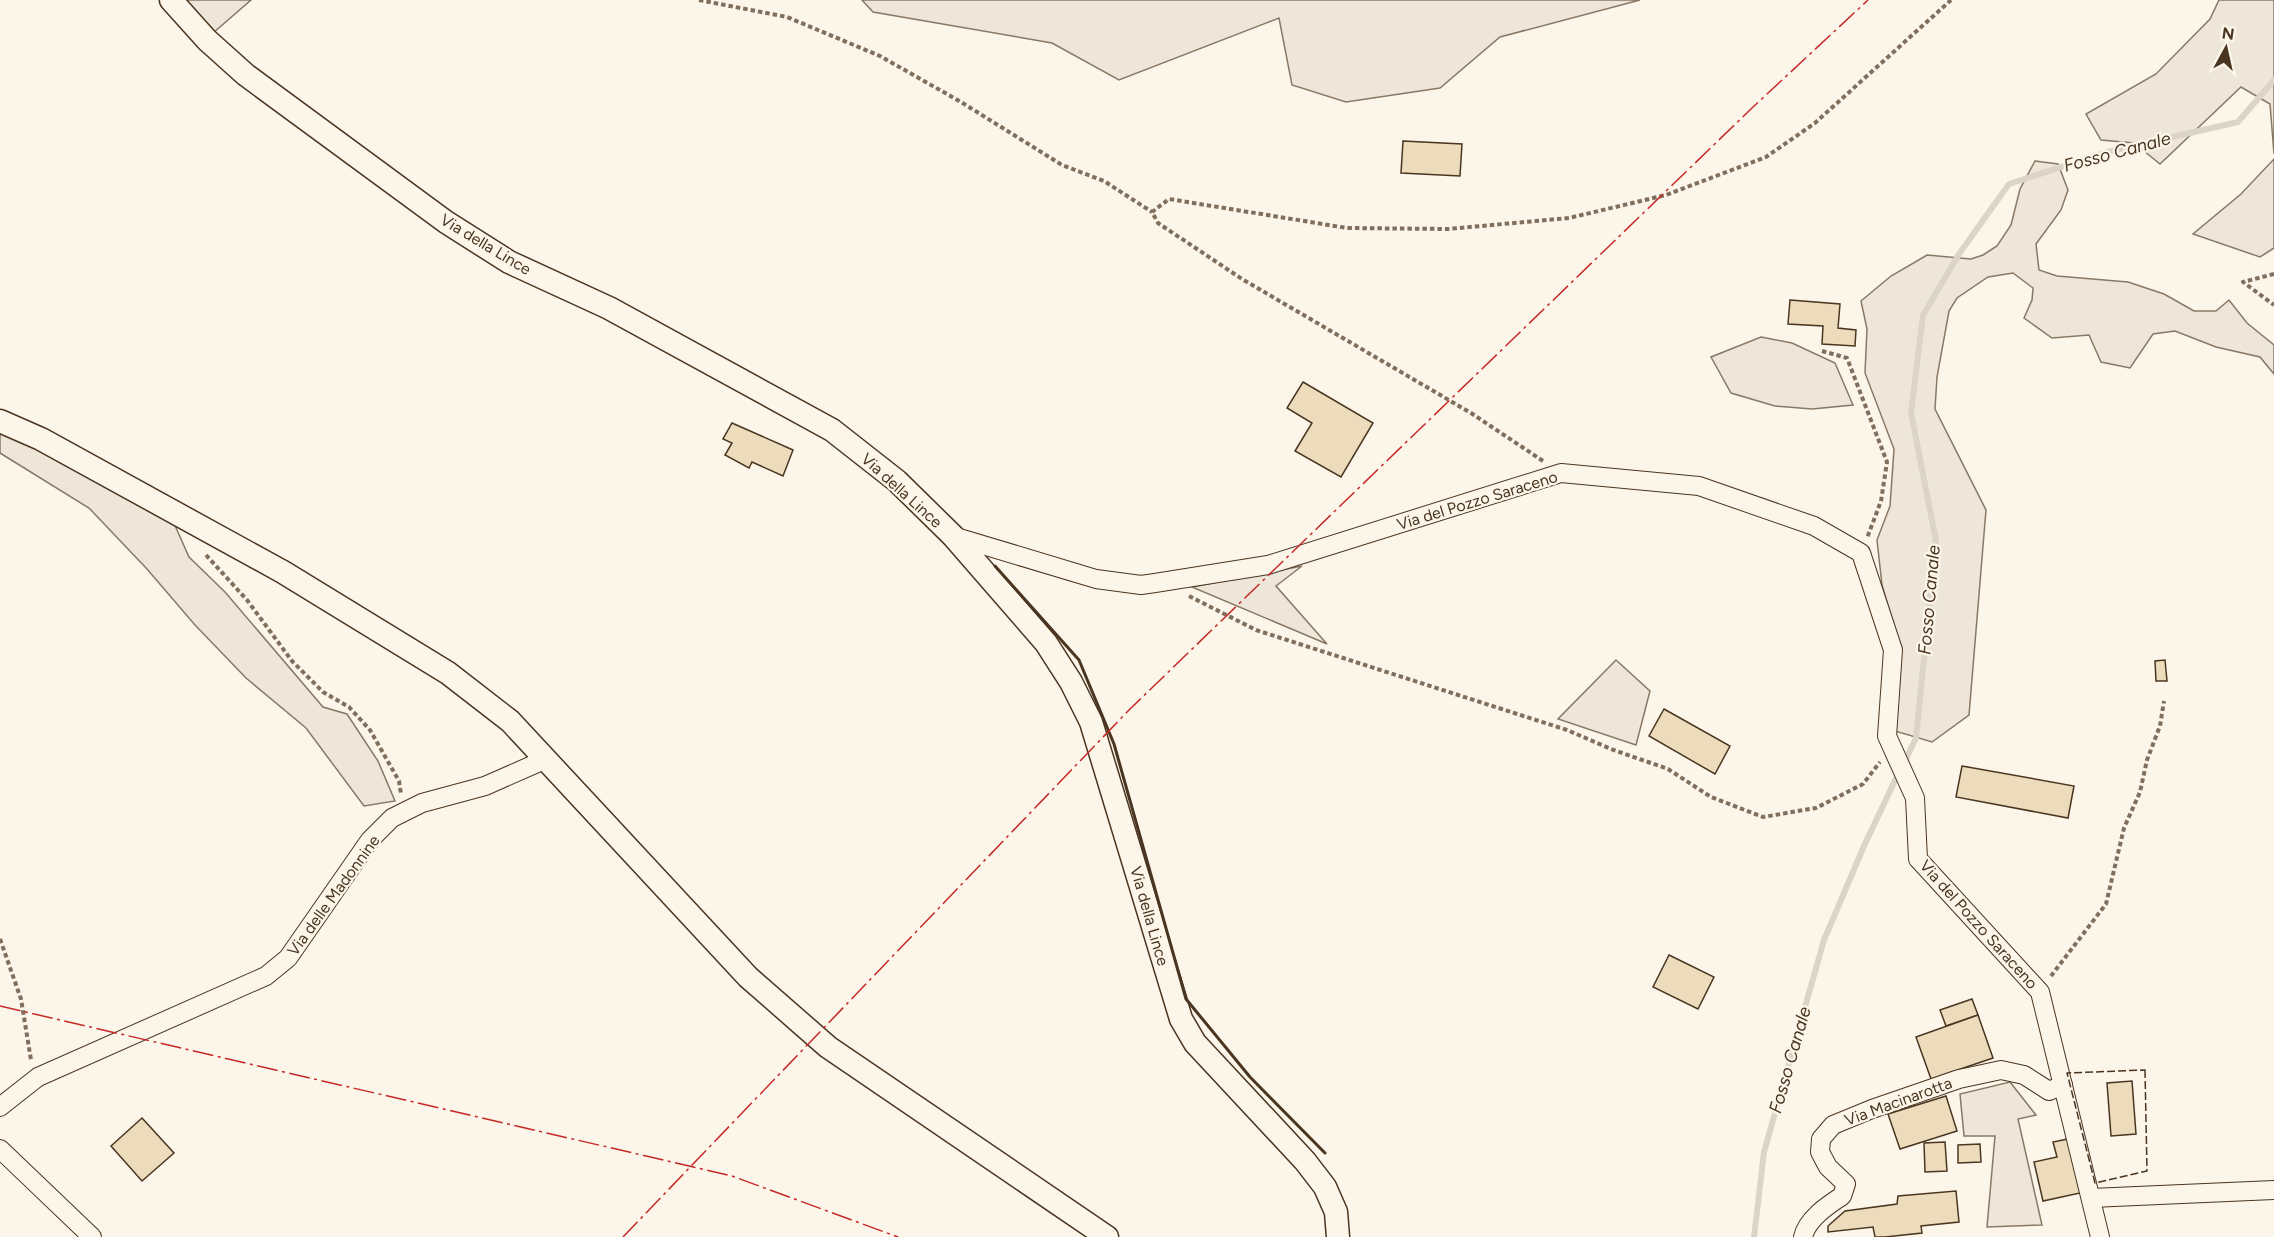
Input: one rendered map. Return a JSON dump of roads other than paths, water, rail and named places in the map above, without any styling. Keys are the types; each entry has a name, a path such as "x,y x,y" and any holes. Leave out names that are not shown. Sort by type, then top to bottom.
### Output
{"street":[{"name":"Via della Lince","path":"171,0 207,40 246,75 446,222 509,262 609,308 832,430 897,482 953,536 1046,643 1071,682 1091,722 1181,1019 1195,1043 1305,1161 1318,1178 1336,1212 1338,1237"},
{"path":"0,421 41,439 282,572 448,673 510,721 748,977 828,1047 1107,1237"},
{"name":"Via del Pozzo Saraceno","path":"953,536 1096,579 1141,585 1268,565 1561,473 1699,486 1814,526 1861,553 1893,650 1887,736 1915,798 1918,860 2040,992 2100,1237"},
{"name":"Via delle Madonnine","path":"0,1107 38,1077 266,976 288,958 370,840 392,818 422,803 484,786 544,760"},
{"name":"Via Macinarotta","path":"1803,1237 1804,1231 1823,1208 1842,1196 1846,1184 1827,1167 1820,1152 1821,1139 1833,1125 1948,1083 2001,1070 2024,1075 2049,1091 2063,1085"},
{"path":"0,1149 92,1237"},
{"path":"2091,1198 2274,1190"}],"waterway":[{"name":"Fosso Canale","path":"1904,763 1916,738 1936,541 1911,413 1923,315 1959,254 2009,184 2107,152 2238,122 2274,80"},
{"name":"Fosso Canale","path":"1754,1237 1764,1152 1824,940 1899,772"}]}
